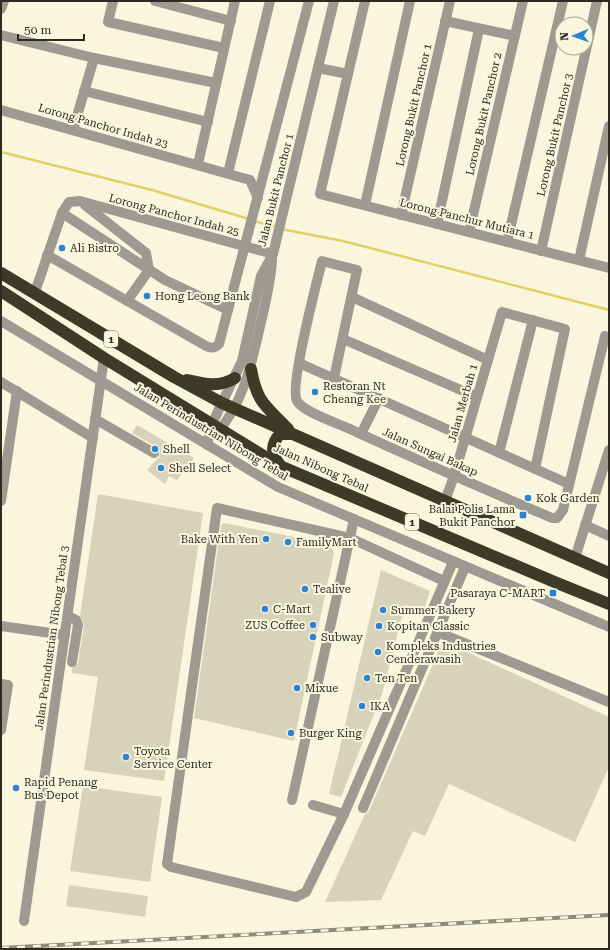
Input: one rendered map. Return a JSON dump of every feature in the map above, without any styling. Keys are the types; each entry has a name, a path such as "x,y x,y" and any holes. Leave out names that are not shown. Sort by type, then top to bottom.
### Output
{"highway":[{"name":"Jalan Nibong Tebal","path":"1,273 35,292 174,377 222,403 609,573"},
{"name":"Jalan Nibong Tebal","path":"1,291 104,358 280,466 557,584 609,604"},
{"path":"251,369 258,397 293,434"},
{"path":"174,377 212,384 225,384 235,378"},
{"path":"280,466 272,452 273,445 280,434 293,434"}],"street":[{"path":"1,9 4,1"},
{"path":"113,1 108,22 224,48"},
{"path":"155,1 231,20"},
{"path":"198,164 235,1"},
{"path":"228,173 270,1"},
{"name":"Jalan Bukit Panchor 1","path":"127,301 206,346 212,348 219,344 309,1"},
{"name":"Jalan Bukit Panchor 1","path":"216,427 222,403 242,361 261,276 273,253 334,1"},
{"path":"318,68 348,74 365,1"},
{"path":"365,205 410,1"},
{"name":"Lorong Bukit Panchor 1","path":"401,215 450,1"},
{"name":"Lorong Bukit Panchor 2","path":"469,232 523,1"},
{"path":"507,242 563,1"},
{"name":"Lorong Bukit Panchor 3","path":"541,251 598,1"},
{"path":"445,21 515,36"},
{"path":"437,224 479,29"},
{"path":"1,35 94,58 216,83"},
{"path":"73,130 94,58"},
{"name":"Lorong Panchur Mutiara 1","path":"348,74 320,194 609,268"},
{"path":"84,91 208,122"},
{"name":"Lorong Panchor Indah 23","path":"1,110 198,164 250,180 258,198"},
{"path":"579,260 609,126"},
{"path":"47,255 127,301 149,270 146,253 80,201"},
{"name":"Lorong Panchor Indah 25","path":"62,213 69,202 80,201 246,243 273,253"},
{"path":"35,292 62,213 165,280 228,310"},
{"path":"207,445 216,427 234,408 251,369 271,278 273,253"},
{"path":"334,378 357,270 322,262 299,363 569,484 605,336"},
{"path":"352,297 488,360"},
{"name":"Jalan Merbah 1","path":"444,501 454,476 502,312 533,320"},
{"path":"500,453 533,320 565,329 535,469"},
{"name":"Jalan Perindustrian Nibong Tebal","path":"1,321 278,487 609,627"},
{"path":"342,339 477,397"},
{"name":"Jalan Perindustrian Nibong Tebal 3","path":"24,921 104,358"},
{"name":"Jalan Sungai Bakap","path":"299,363 294,390 297,400 305,408 454,476 552,518 557,518 563,510 569,484"},
{"path":"1,382 93,438"},
{"path":"1,501 17,392"},
{"path":"361,434 378,398"},
{"path":"95,419 154,453"},
{"path":"575,558 609,450"},
{"path":"444,581 350,538 217,508 167,864 171,867 296,897 306,892 344,814 453,562"},
{"path":"292,800 354,519"},
{"path":"585,525 609,536"},
{"path":"363,808 465,566"},
{"path":"68,616 76,620 78,625 72,662"},
{"path":"1,627 65,635"},
{"path":"437,632 609,702"},
{"path":"1,684 8,685 1,730"},
{"path":"313,805 344,814"}],"building":[{"path":"137,425 194,458 177,480 169,476 165,484 147,470 159,457 160,453 157,447 132,433"},
{"path":"98,494 203,513 164,781 84,770 98,677 72,673 72,668 78,663 84,626 80,616"},
{"name":"C-Mart","path":"224,523 329,544 334,553 294,741 194,718 221,525"},
{"name":"Kompleks Industries Cenderawasih","path":"381,570 430,591 424,609 405,605 382,694 341,797 329,794"},
{"path":"443,641 609,717 609,767 575,842 449,784 425,836 413,831 381,900 325,902 365,814 369,811"},
{"path":"83,786 162,797 150,882 70,871"},
{"path":"69,885 148,896 145,917 66,906"}],"waterway":[{"path":"1,152 152,190 249,219"},
{"path":"254,221 276,227"},
{"path":"281,229 343,241 609,310"}],"railway":[{"path":"1,948 609,915"}],"place":[{"name":"Ali Bistro","path":"62,248"},
{"name":"Hong Leong Bank","path":"147,296"},
{"name":"Restoran Nt Cheang Kee","path":"315,392"},
{"name":"Shell","path":"155,449"},
{"name":"Shell Select","path":"161,468"},
{"name":"Kok Garden","path":"528,498"},
{"name":"Balai Polis Lama Bukit Panchor","path":"523,515"},
{"name":"Bake With Yen","path":"266,539"},
{"name":"FamilyMart","path":"288,542"},
{"name":"Tealive","path":"305,589"},
{"name":"Pasaraya C-MART","path":"553,593"},
{"name":"C-Mart","path":"265,609"},
{"name":"Summer Bakery","path":"383,610"},
{"name":"ZUS Coffee","path":"313,625"},
{"name":"Kopitan Classic","path":"379,626"},
{"name":"Subway","path":"313,637"},
{"name":"Kompleks Industries Cenderawasih","path":"378,652"},
{"name":"Ten Ten","path":"367,678"},
{"name":"Mixue","path":"297,688"},
{"name":"IKA","path":"362,706"},
{"name":"Burger King","path":"291,733"},
{"name":"Toyota Service Center","path":"126,757"},
{"name":"Rapid Penang Bus Depot","path":"16,788"}]}
